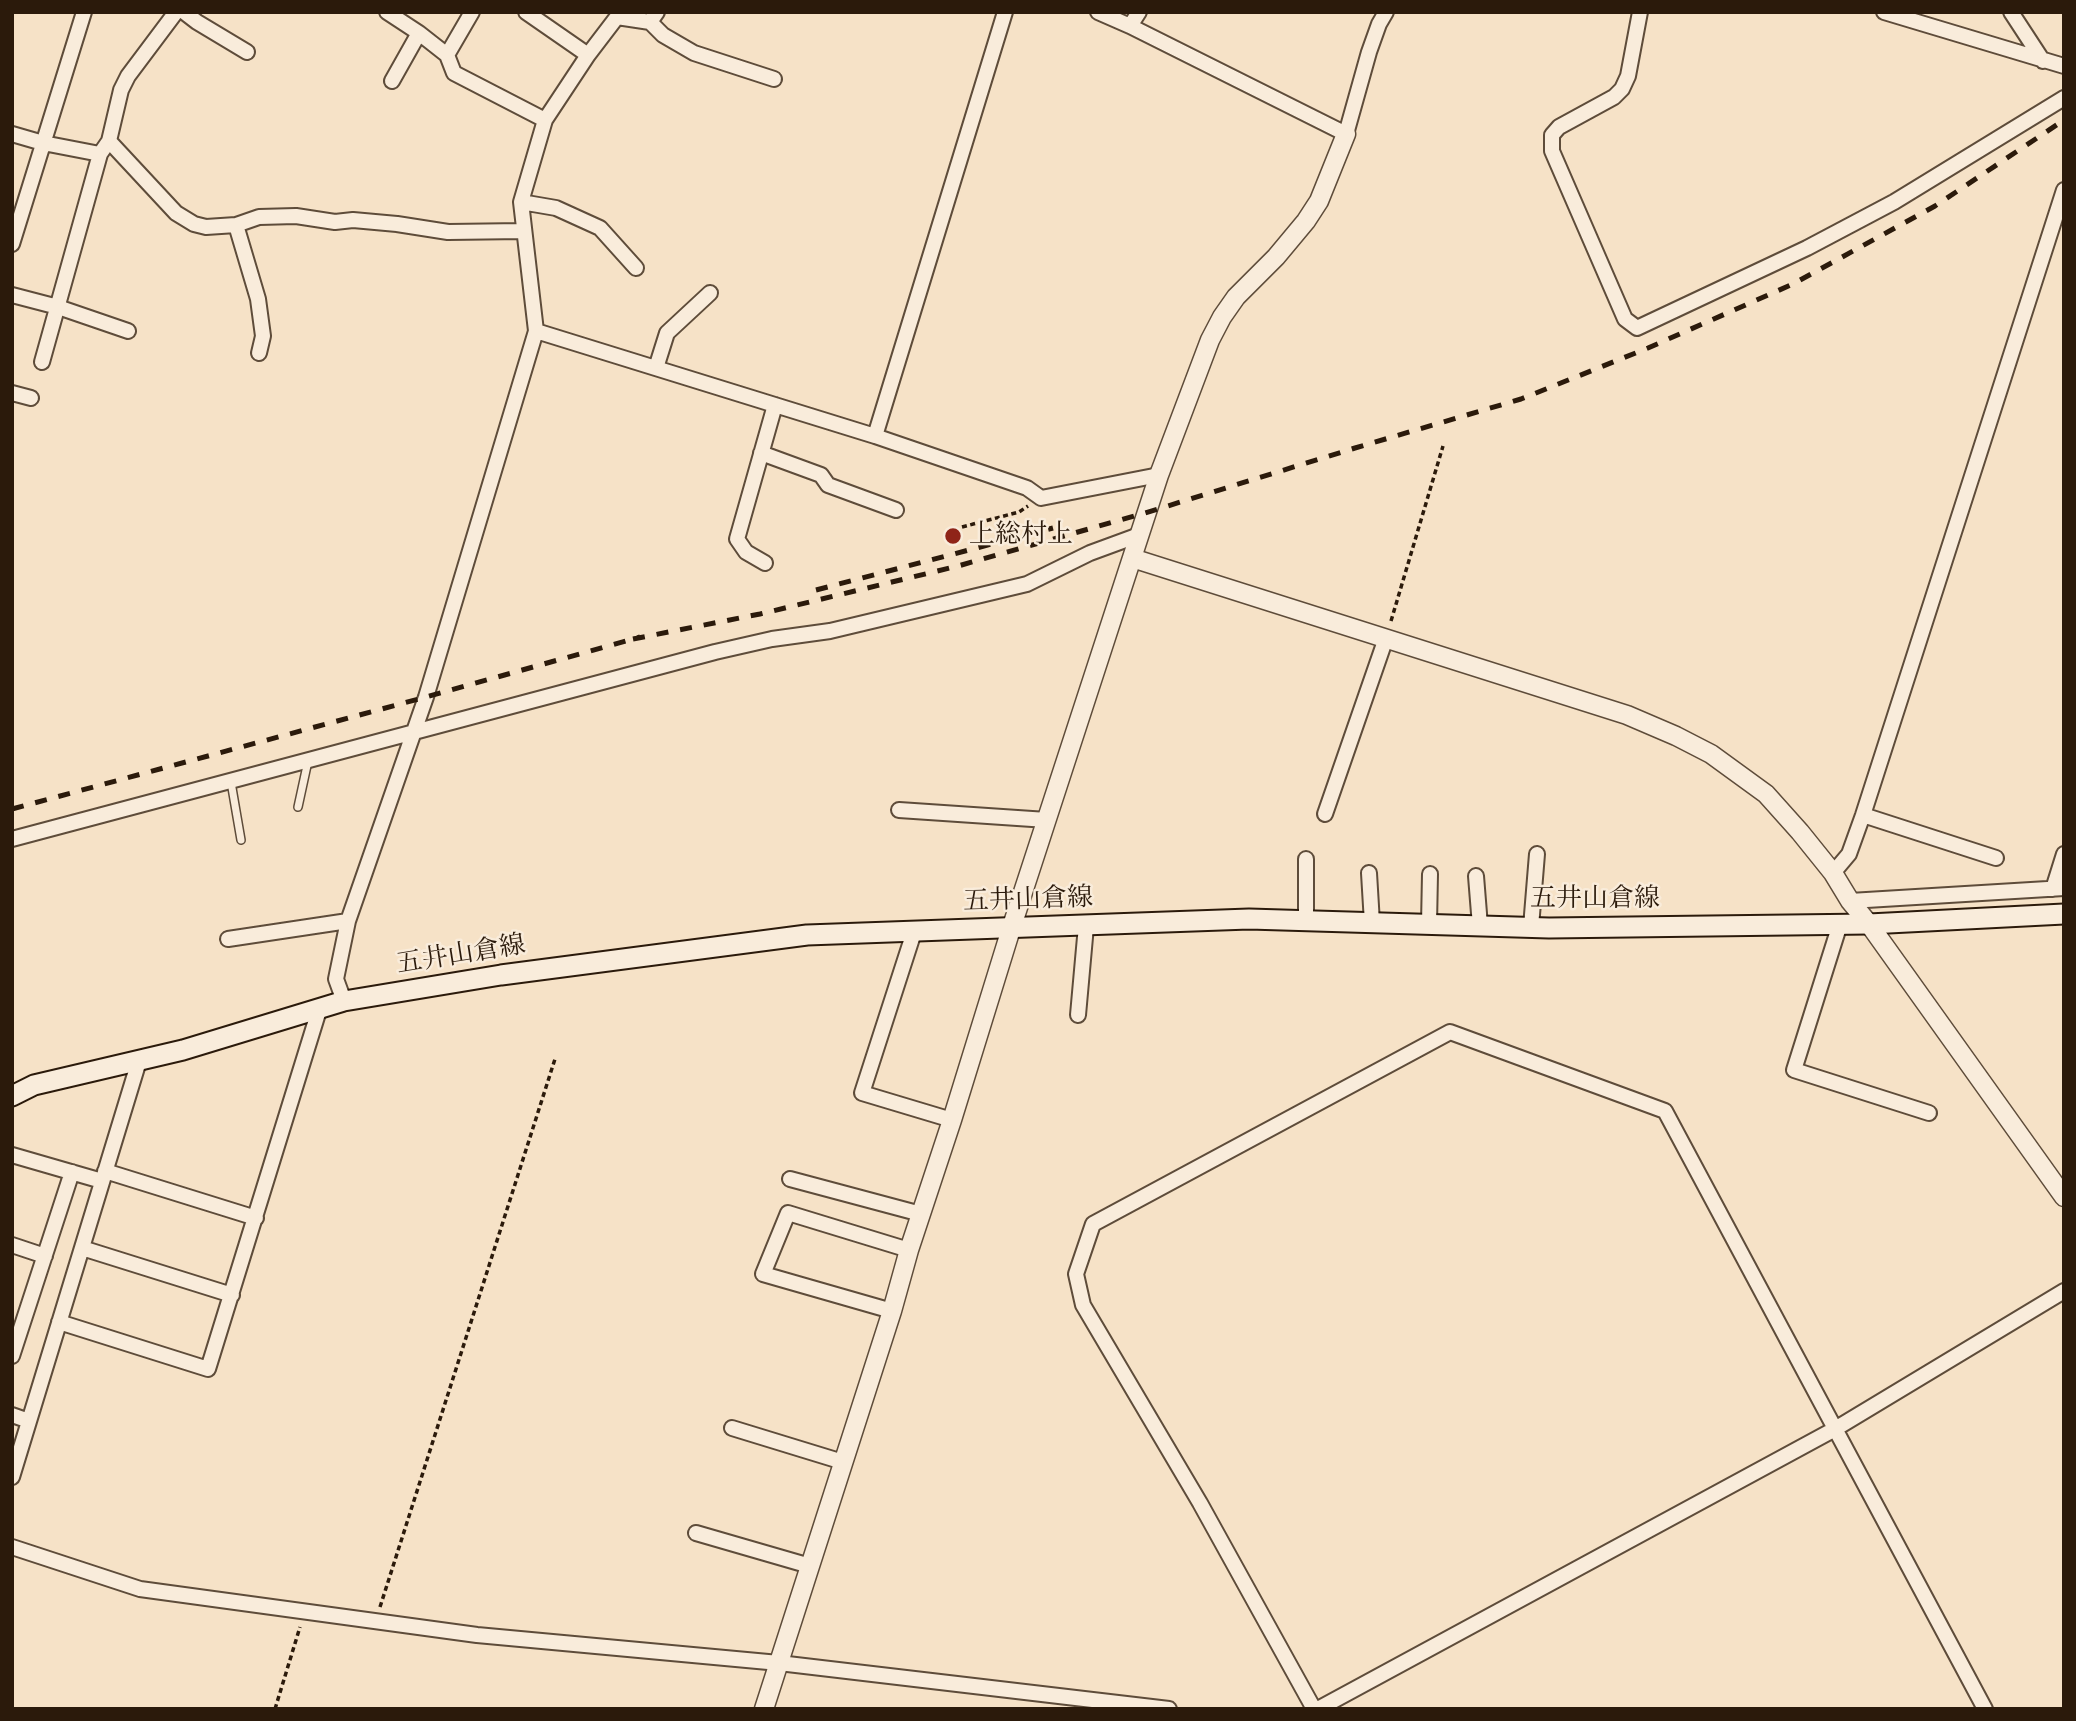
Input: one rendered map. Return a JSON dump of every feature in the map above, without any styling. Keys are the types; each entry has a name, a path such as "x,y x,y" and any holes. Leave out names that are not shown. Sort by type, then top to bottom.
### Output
{"main road":[{"name":"五井山倉線","path":"12,1096 34,1085 183,1050 344,1001 501,975 807,935 1249,919 1531,927 1869,924 2064,915"}],"street":[{"path":"12,244 84,12"},
{"path":"42,362 100,154 109,141 121,90 128,76 176,12"},
{"path":"184,12 247,52"},
{"path":"387,12 447,55 454,73 545,120"},
{"path":"447,55 472,12"},
{"path":"526,12 588,55"},
{"path":"875,436 1005,12"},
{"path":"1098,12 1346,134"},
{"path":"1130,26 1139,12"},
{"path":"764,1709 1011,929 1159,475 1210,340 1222,317 1236,297 1276,257 1319,201 1346,134 1369,52 1386,12"},
{"path":"1640,12 1628,76 1622,89 1614,97 1559,127 1552,135 1552,151 1625,319 1637,328 1807,248 1894,202 2064,98"},
{"path":"1884,12 2064,66"},
{"path":"2011,12 2043,61"},
{"path":"344,1001 336,979 348,921 415,731 536,331 521,202 545,120 617,17 653,17 663,35 694,52 774,79"},
{"path":"392,81 419,33"},
{"path":"12,134 43,144 100,154"},
{"path":"109,141 176,213 194,224 206,227 236,225 259,217 296,216 335,222 353,220 397,224 448,232 523,232"},
{"path":"1833,873 1849,854 1863,815 2064,190"},
{"path":"521,202 556,208 600,228 636,268"},
{"path":"236,225 258,299 263,336 259,353"},
{"path":"656,368 667,332 710,293"},
{"path":"12,295 58,307 128,331"},
{"path":"536,331 875,436 1027,488 1041,498 1159,475"},
{"path":"12,393 31,398"},
{"path":"765,563 746,552 737,539 775,405"},
{"path":"761,453 821,475 828,485 896,510"},
{"path":"12,839 715,652 772,639 830,631 1027,584 1090,553 1139,535"},
{"path":"1132,558 1627,715 1711,754 1766,794 1833,873 1850,901 2061,1187"},
{"path":"1325,814 1386,638"},
{"path":"899,810 1047,820"},
{"path":"1863,815 1996,858"},
{"path":"1531,927 1537,854"},
{"path":"1850,901 2058,889 2064,854"},
{"path":"1306,859 1306,920"},
{"path":"1369,873 1372,923"},
{"path":"1429,924 1430,874"},
{"path":"1476,876 1480,926"},
{"path":"228,939 348,921"},
{"path":"1840,924 1794,1070 1929,1113"},
{"path":"1078,1014 1086,926"},
{"path":"914,932 862,1093 952,1120"},
{"path":"60,1322 208,1369 320,1007"},
{"path":"1985,1709 1835,1429 1664,1111 1450,1032 1093,1224 1076,1274 1083,1305 1200,1503 1316,1709 1835,1429 2064,1291"},
{"path":"12,1477 139,1061"},
{"path":"12,1155 72,1172 104,1176 256,1218"},
{"path":"12,1356 16,1328 45,1256 72,1172"},
{"path":"790,1179 921,1214"},
{"path":"892,1311 763,1274 788,1213 909,1250"},
{"path":"12,1245 45,1256"},
{"path":"82,1248 232,1295"},
{"path":"12,1415 29,1421"},
{"path":"732,1427 843,1462"},
{"path":"696,1533 810,1566"},
{"path":"12,1547 140,1589 477,1635 779,1663 1170,1709"}],"lane":[{"path":"298,807 308,760"},
{"path":"231,782 241,840"}],"path":[{"path":"1386,638 1443,446"},
{"path":"962,527 1019,512 1041,498"},
{"path":"376,1621 555,1059"},
{"path":"275,1709 305,1611"}],"railway":[{"path":"633,639 760,614 958,566 1145,513 1521,399 1648,348 1793,284 1935,206 2064,120"},
{"path":"816,590 1053,528"},
{"path":"12,809 640,637"}],"place":[{"name":"上総村上","path":"953,536"}]}
